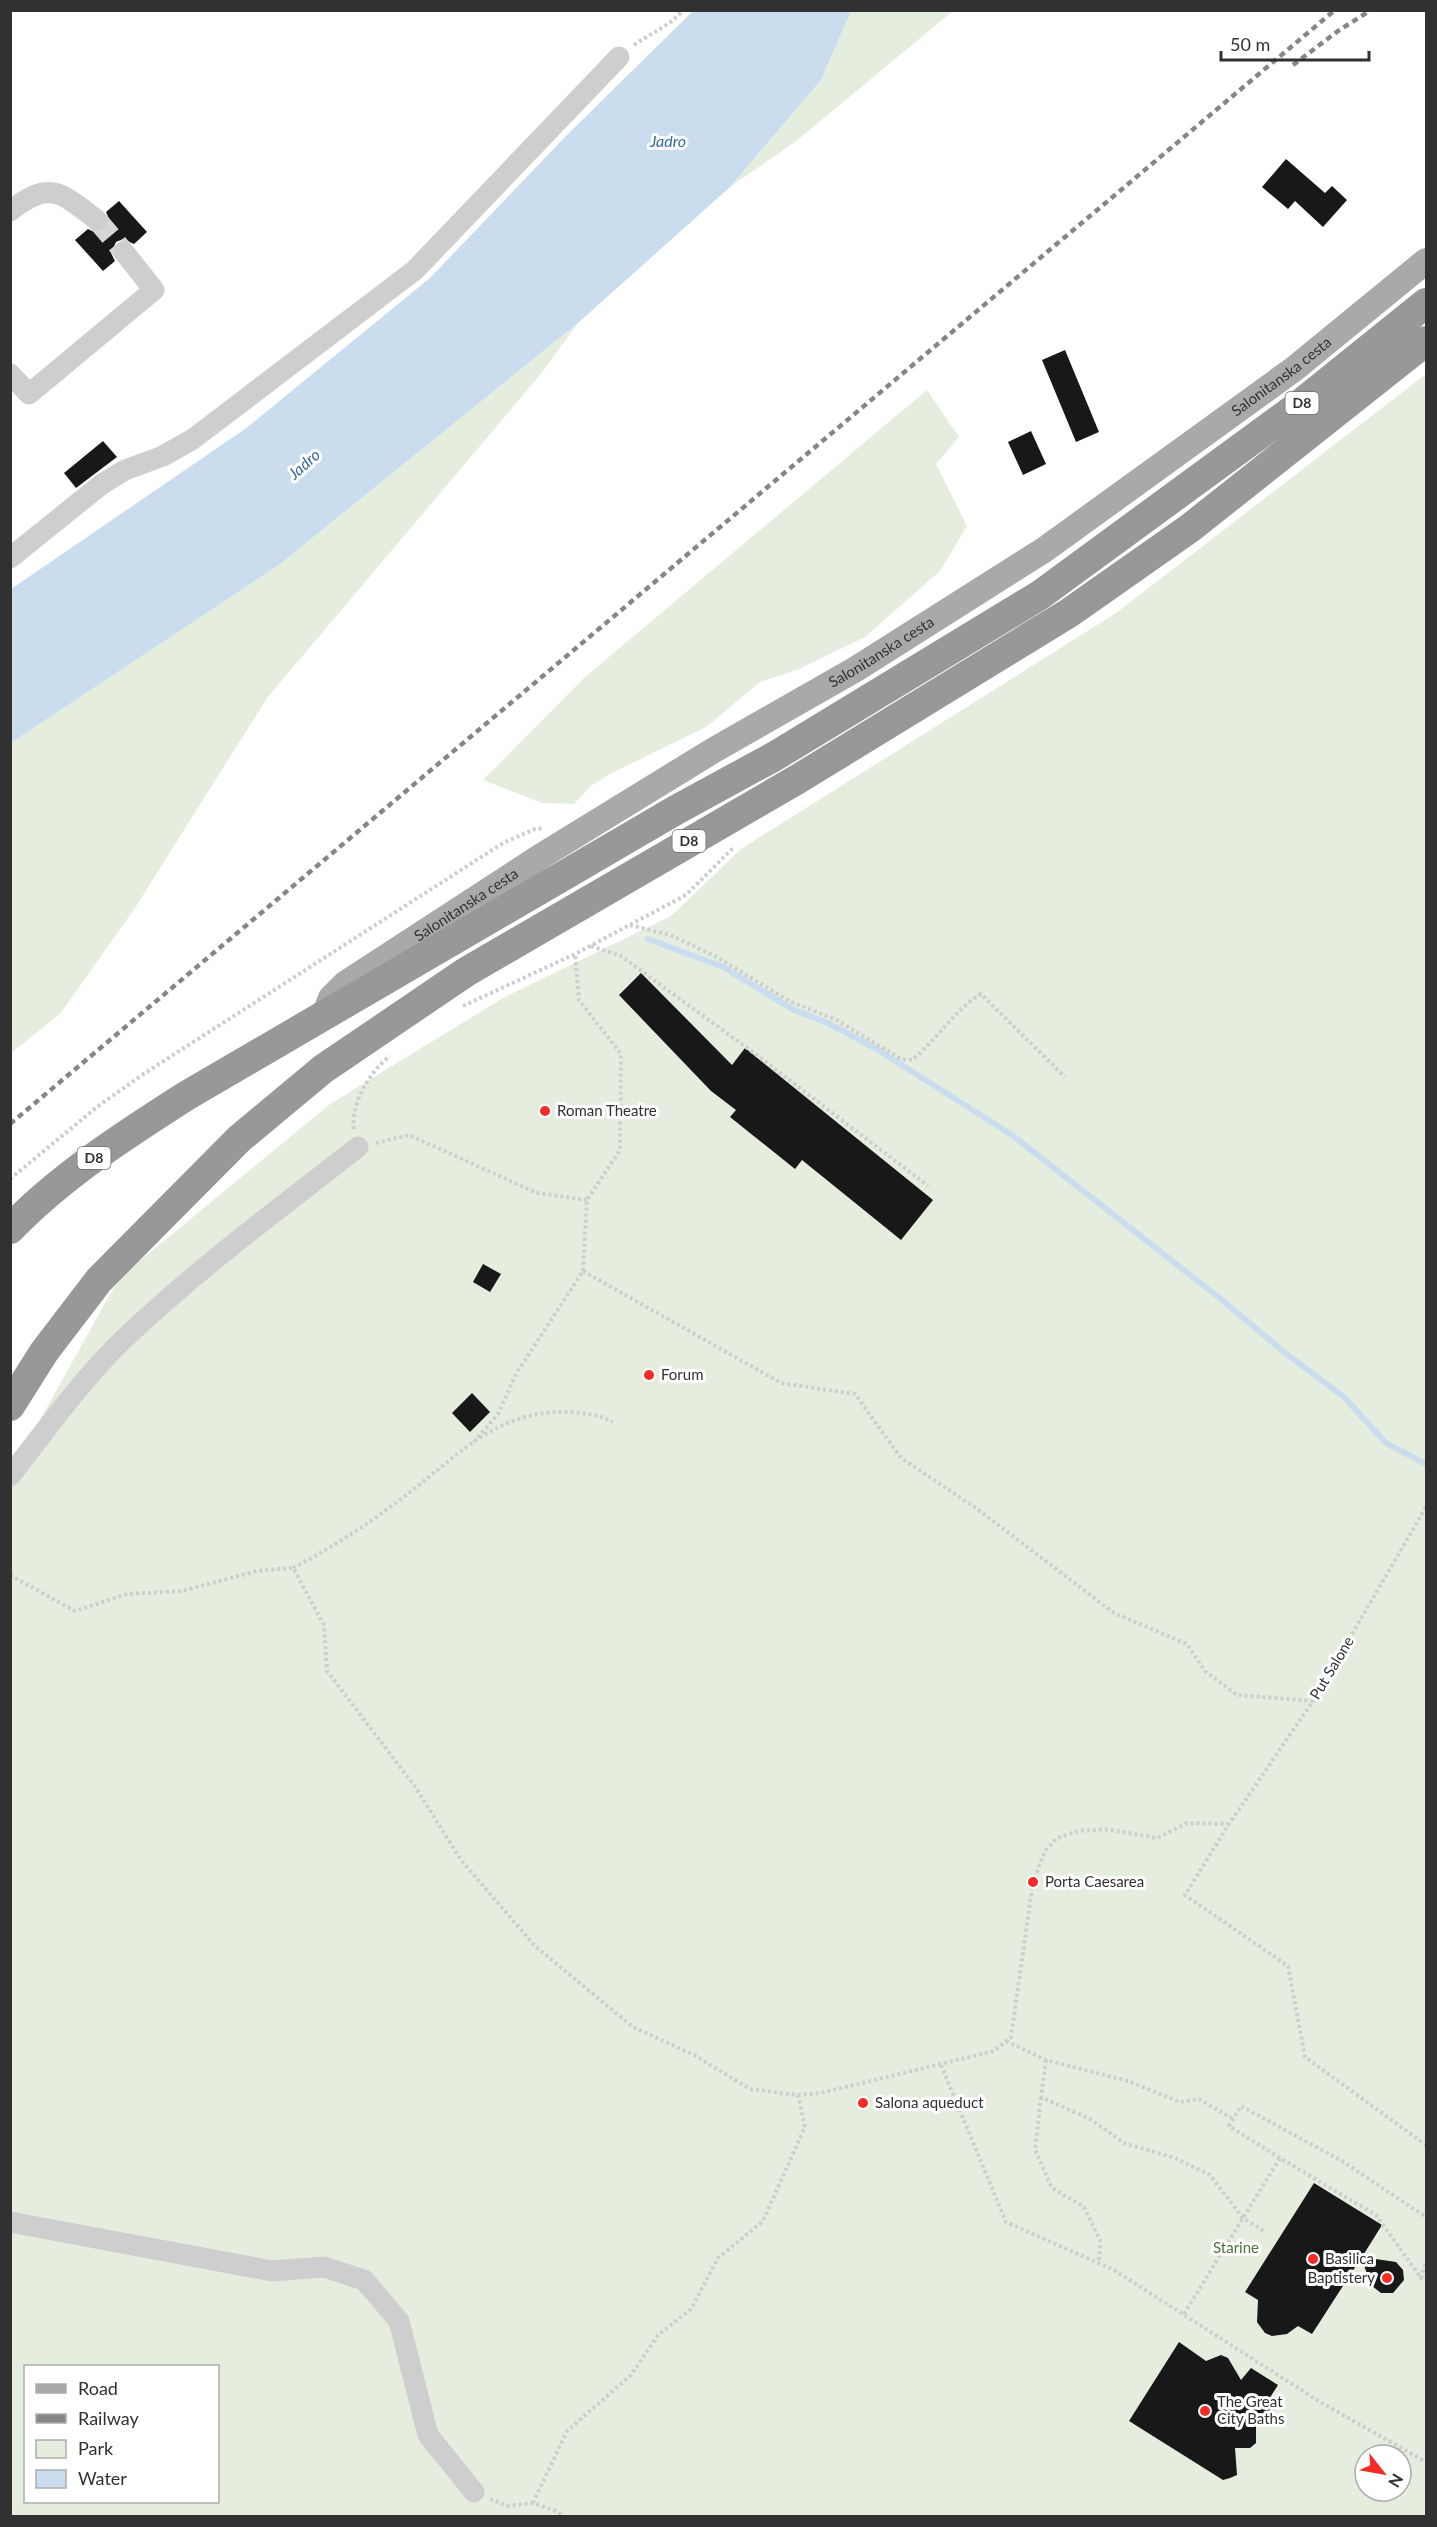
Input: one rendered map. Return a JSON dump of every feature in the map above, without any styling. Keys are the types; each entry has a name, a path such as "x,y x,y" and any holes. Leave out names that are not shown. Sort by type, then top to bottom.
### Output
{"highway":[{"name":"D8","path":"10,1229 29,1210 115,1142 186,1096 676,810 775,756 1040,595 1298,406 1426,303"},
{"name":"D8","path":"10,1406 44,1352 99,1280 239,1139 323,1069 466,972 798,779 1069,613 1190,528 1426,341"}],"main road":[{"name":"Salonitanska cesta","path":"324,1017 331,998 345,984 573,836 714,750 856,669 1044,550 1294,369 1426,261"}],"street":[{"path":"10,558 102,484 125,470 163,456 193,439 415,270 619,57"},
{"path":"10,211 25,200 44,192 63,194 97,220"},
{"path":"10,374 29,394 154,290 124,252"},
{"path":"10,1476 85,1382 124,1339 223,1253 358,1147"},
{"path":"10,2222 272,2271 324,2267 364,2280 399,2321 428,2435 474,2492"}],"path":[{"path":"619,57 656,29 673,23 683,10"},
{"path":"10,1179 97,1107 142,1075 503,843 537,828 573,836"},
{"path":"629,925 670,935 715,956 791,1002 835,1019 901,1059 912,1060 928,1047 966,1002 981,993 1065,1077"},
{"path":"590,946 621,956 928,1186"},
{"path":"474,1442 498,1414 516,1374 583,1271 587,1200 620,1150 621,1054 579,1000 575,954"},
{"path":"358,1147 409,1135 537,1193 587,1200"},
{"path":"583,1271 781,1383 855,1394 901,1458 976,1508 1114,1613 1187,1644 1205,1671 1237,1695 1313,1701"},
{"path":"10,1575 75,1611 127,1594 182,1591 257,1571 293,1568 336,1545 474,1442 513,1419 547,1412 595,1413 613,1422"},
{"name":"Put Salone","path":"1426,1508 1313,1701 1229,1824 1185,1895 1288,1966 1305,2057 1426,2145"},
{"path":"293,1568 324,1625 327,1671 416,1788 460,1860 535,1947 633,2027 694,2055 750,2089 798,2095 821,2093 994,2051 1011,2037 1033,1882 1045,1851 1058,1838 1078,1831 1105,1829 1157,1838 1187,1823 1229,1824"},
{"path":"1006,2041 1046,2060 1128,2081 1180,2102 1199,2099 1233,2119"},
{"path":"1046,2060 1035,2151 1053,2188 1084,2207 1100,2240 1099,2263"},
{"path":"941,2065 1006,2222 1114,2270 1320,2402 1426,2462"},
{"path":"533,2503 567,2431 631,2375 658,2335 691,2309 718,2258 763,2221 805,2127 798,2095"},
{"path":"1041,2097 1089,2118 1124,2143 1175,2158 1210,2175 1243,2218 1264,2231"},
{"path":"1426,2217 1342,2161 1241,2106 1229,2126 1376,2215 1420,2278 1426,2263"},
{"path":"1184,2314 1280,2158"},
{"path":"474,2492 508,2506 533,2503 556,2511 563,2517"}],"green space":[{"path":"851,11 953,11 795,142 730,187 821,80"},
{"path":"578,323 540,375 267,698 135,908 60,1014 11,1053 11,743 280,564"},
{"name":"Starine","path":"1426,374 1426,2516 11,2516 11,1472 119,1278 330,1104 503,998 671,916 741,849 1116,613"},
{"path":"927,390 959,437 936,464 967,526 940,571 865,637 797,670 760,682 706,727 610,774 591,786 574,804 542,803 483,780 585,677"}],"water":[{"name":"Jadro","path":"693,11 851,11 821,80 730,187 578,323 280,564 11,743 11,589 245,429 430,278 565,137"}],"building":[{"path":"1286,159 1325,193 1332,186 1347,200 1323,227 1295,201 1288,209 1262,187"},
{"path":"119,201 147,232 134,244 123,239 116,242 111,253 115,261 103,271 75,240 88,229 96,233 107,228 110,221 106,212"},
{"path":"1065,350 1099,432 1076,442 1042,360"},
{"path":"1031,431 1046,464 1023,475 1008,442"},
{"path":"103,441 117,457 76,488 64,473"},
{"path":"641,973 732,1065 745,1048 933,1200 901,1240 802,1160 795,1169 730,1117 736,1110 711,1091 619,995"},
{"path":"483,1264 501,1274 490,1292 473,1282"},
{"path":"472,1393 490,1412 470,1432 452,1413"},
{"name":"Basilica","path":"1314,2183 1382,2225 1362,2257 1396,2262 1403,2270 1404,2280 1393,2293 1381,2293 1372,2286 1361,2258 1312,2334 1298,2326 1287,2334 1272,2336 1265,2333 1257,2322 1258,2300 1245,2292"},
{"name":"The Great City Baths","path":"1179,2342 1206,2361 1221,2355 1228,2358 1241,2380 1251,2368 1278,2385 1271,2396 1277,2408 1256,2424 1256,2443 1250,2448 1235,2448 1237,2475 1230,2478 1223,2480 1129,2421"}],"waterway":[{"path":"648,939 723,967 794,1010 828,1023 875,1048 1012,1135 1222,1300 1284,1352 1344,1397 1386,1443 1426,1464"}],"tunnel":[{"path":"97,220 124,252"}],"railway":[{"path":"10,1124 1335,10"},
{"path":"1293,65 1338,31 1371,10"}],"place":[{"name":"Roman Theatre","path":"545,1111"},
{"name":"Forum","path":"649,1375"},
{"name":"Porta Caesarea","path":"1033,1882"},
{"name":"Salona aqueduct","path":"863,2103"},
{"name":"Basilica","path":"1313,2259"},
{"name":"Baptistery","path":"1387,2278"},
{"name":"The Great City Baths","path":"1205,2411"}]}
